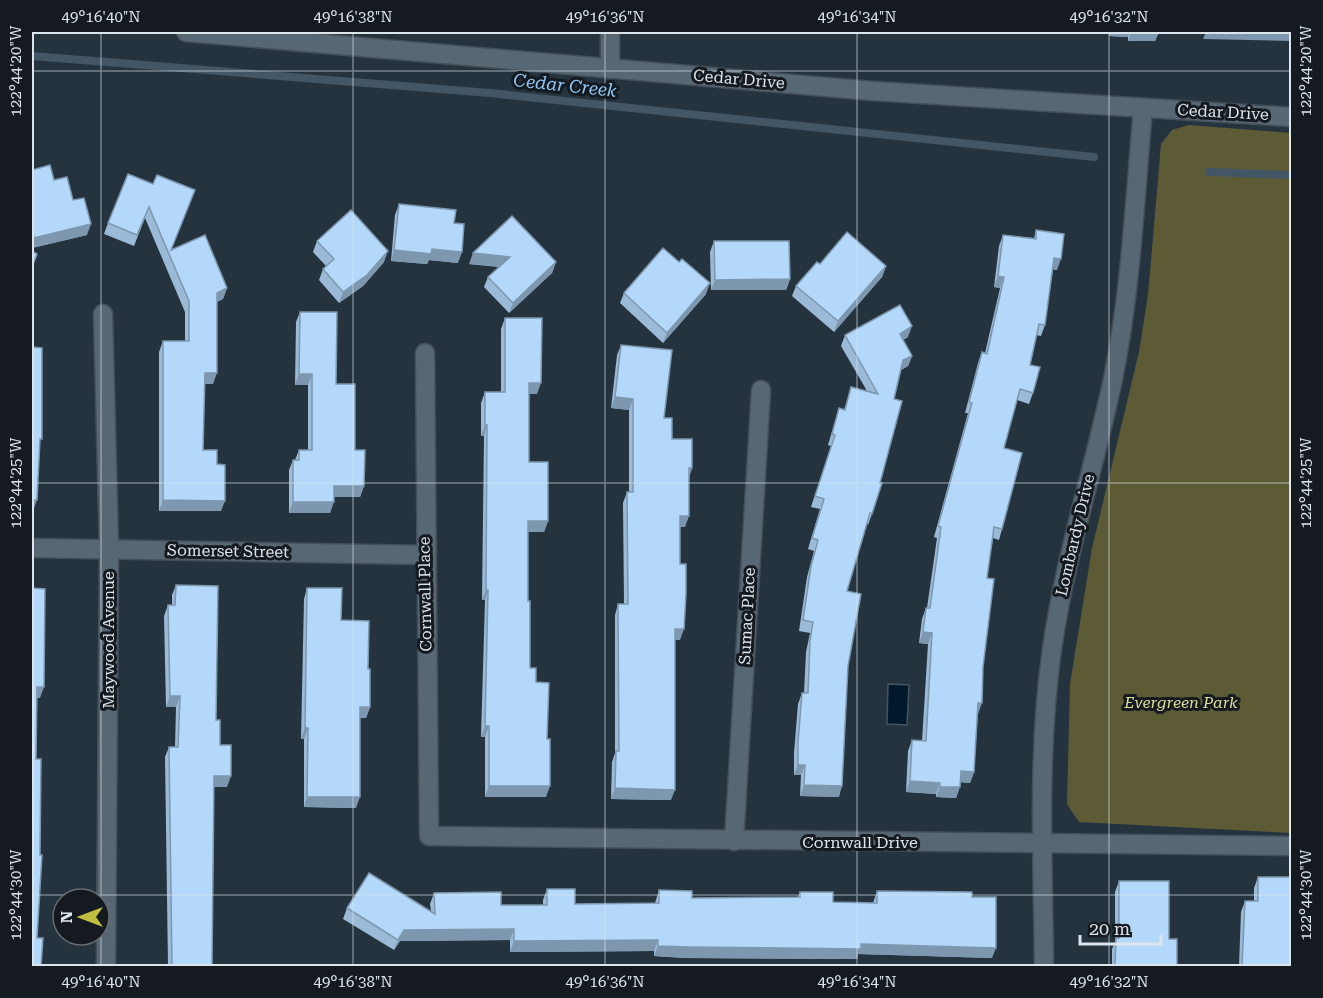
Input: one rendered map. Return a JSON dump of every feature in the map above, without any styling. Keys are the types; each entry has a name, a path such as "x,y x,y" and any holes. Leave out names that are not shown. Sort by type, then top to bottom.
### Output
{"street":[{"name":"Cedar Drive","path":"186,32 873,91 1292,117"},
{"path":"610,32 610,69"},
{"name":"Lombardy Drive","path":"1044,966 1042,843 1044,724 1052,650 1066,569 1119,344 1128,285 1143,108"},
{"name":"Maywood Avenue","path":"103,314 109,548 106,966"},
{"name":"Cornwall Place","path":"425,353 429,836"},
{"name":"Sumac Place","path":"734,841 760,390"},
{"name":"Somerset Street","path":"32,548 425,555"},
{"name":"Cornwall Drive","path":"429,836 1292,846"}],"green space":[{"name":"Evergreen Park","path":"1189,125 1291,133 1291,833 1079,822 1067,804 1070,684 1092,548 1139,352 1148,295 1161,144 1172,130"}],"water":[{"path":"888,684 909,685 907,725 887,724"}],"building":[{"path":"50,165 54,180 67,177 73,200 84,198 91,224 34,238 32,170"},
{"path":"128,174 153,184 157,175 195,190 171,250 205,235 227,288 217,293 217,373 205,373 203,450 217,450 217,464 225,465 225,501 163,500 163,341 189,341 189,301 149,207 137,235 108,223"},
{"path":"399,204 456,210 454,223 464,224 462,252 432,249 431,254 394,250"},
{"path":"351,210 388,251 367,275 343,292 323,269 334,259 317,241"},
{"path":"512,216 556,262 513,303 488,277 510,257 473,253"},
{"path":"1036,230 1064,234 1061,259 1054,258 1045,325 1039,324 1030,365 1040,367 1033,393 1020,389 1004,448 1022,453 1002,529 994,527 987,578 994,579 983,667 982,703 978,703 974,772 961,771 960,787 940,787 940,783 910,781 912,740 926,741 932,633 923,632 926,608 930,608 941,527 938,526 972,403 969,402 982,352 987,354 1004,277 998,276 1003,235 1036,239"},
{"path":"847,232 886,266 838,321 796,286 817,262 820,264"},
{"path":"714,241 789,241 790,279 715,280"},
{"path":"663,248 679,262 682,259 710,283 667,333 624,293"},
{"path":"32,251 37,254 32,267"},
{"path":"900,305 912,326 900,334 912,356 903,360 894,399 902,401 880,483 882,483 872,514 870,513 847,591 861,594 848,666 842,786 804,785 805,765 798,765 798,742 802,693 808,693 813,622 803,620 811,566 818,540 812,538 824,499 815,496 835,435 832,434 839,408 845,410 851,387 878,394 845,335"},
{"path":"300,312 337,312 336,384 355,384 355,450 365,450 364,486 334,486 334,502 293,502 293,460 299,460 299,450 312,450 312,374 299,374"},
{"path":"505,318 542,318 541,383 529,383 529,462 548,462 548,521 528,521 528,601 530,601 530,668 536,668 536,682 549,683 547,739 550,739 550,786 489,786 489,726 485,726 488,590 486,590 487,425 485,425 485,392 505,392"},
{"path":"621,345 672,350 664,418 672,418 672,439 692,439 692,468 689,468 689,516 680,516 680,564 686,564 686,594 684,629 675,629 675,790 615,788 616,751 619,751 618,604 628,604 627,492 633,492 633,399 615,397"},
{"path":"32,347 42,348 42,439 40,439 37,500 32,500"},
{"path":"176,585 218,586 216,720 220,720 220,745 231,745 231,776 214,776 212,966 172,966 169,747 178,747 180,696 170,696 168,605 175,605"},
{"path":"32,588 45,589 44,687 37,687 36,759 41,759 40,855 42,855 37,938 43,938 41,966 32,966"},
{"path":"307,588 342,588 341,620 369,621 370,707 360,707 360,797 307,797 308,728 305,728"},
{"path":"369,873 435,914 434,893 501,892 501,905 547,905 547,889 575,889 575,904 659,903 659,890 692,891 692,898 800,897 800,892 833,892 833,902 877,903 877,891 972,892 972,897 996,897 996,948 861,944 861,949 689,947 658,946 658,940 514,941 514,929 404,930 398,940 347,908"},
{"path":"1258,877 1292,877 1292,966 1242,966 1245,901 1258,901"},
{"path":"1119,881 1169,881 1169,939 1177,939 1177,966 1115,966 1116,938 1119,938"}],"waterway":[{"name":"Cedar Creek","path":"32,56 490,93 1094,157"},
{"name":"Cedar Creek","path":"1209,172 1292,175"}]}
